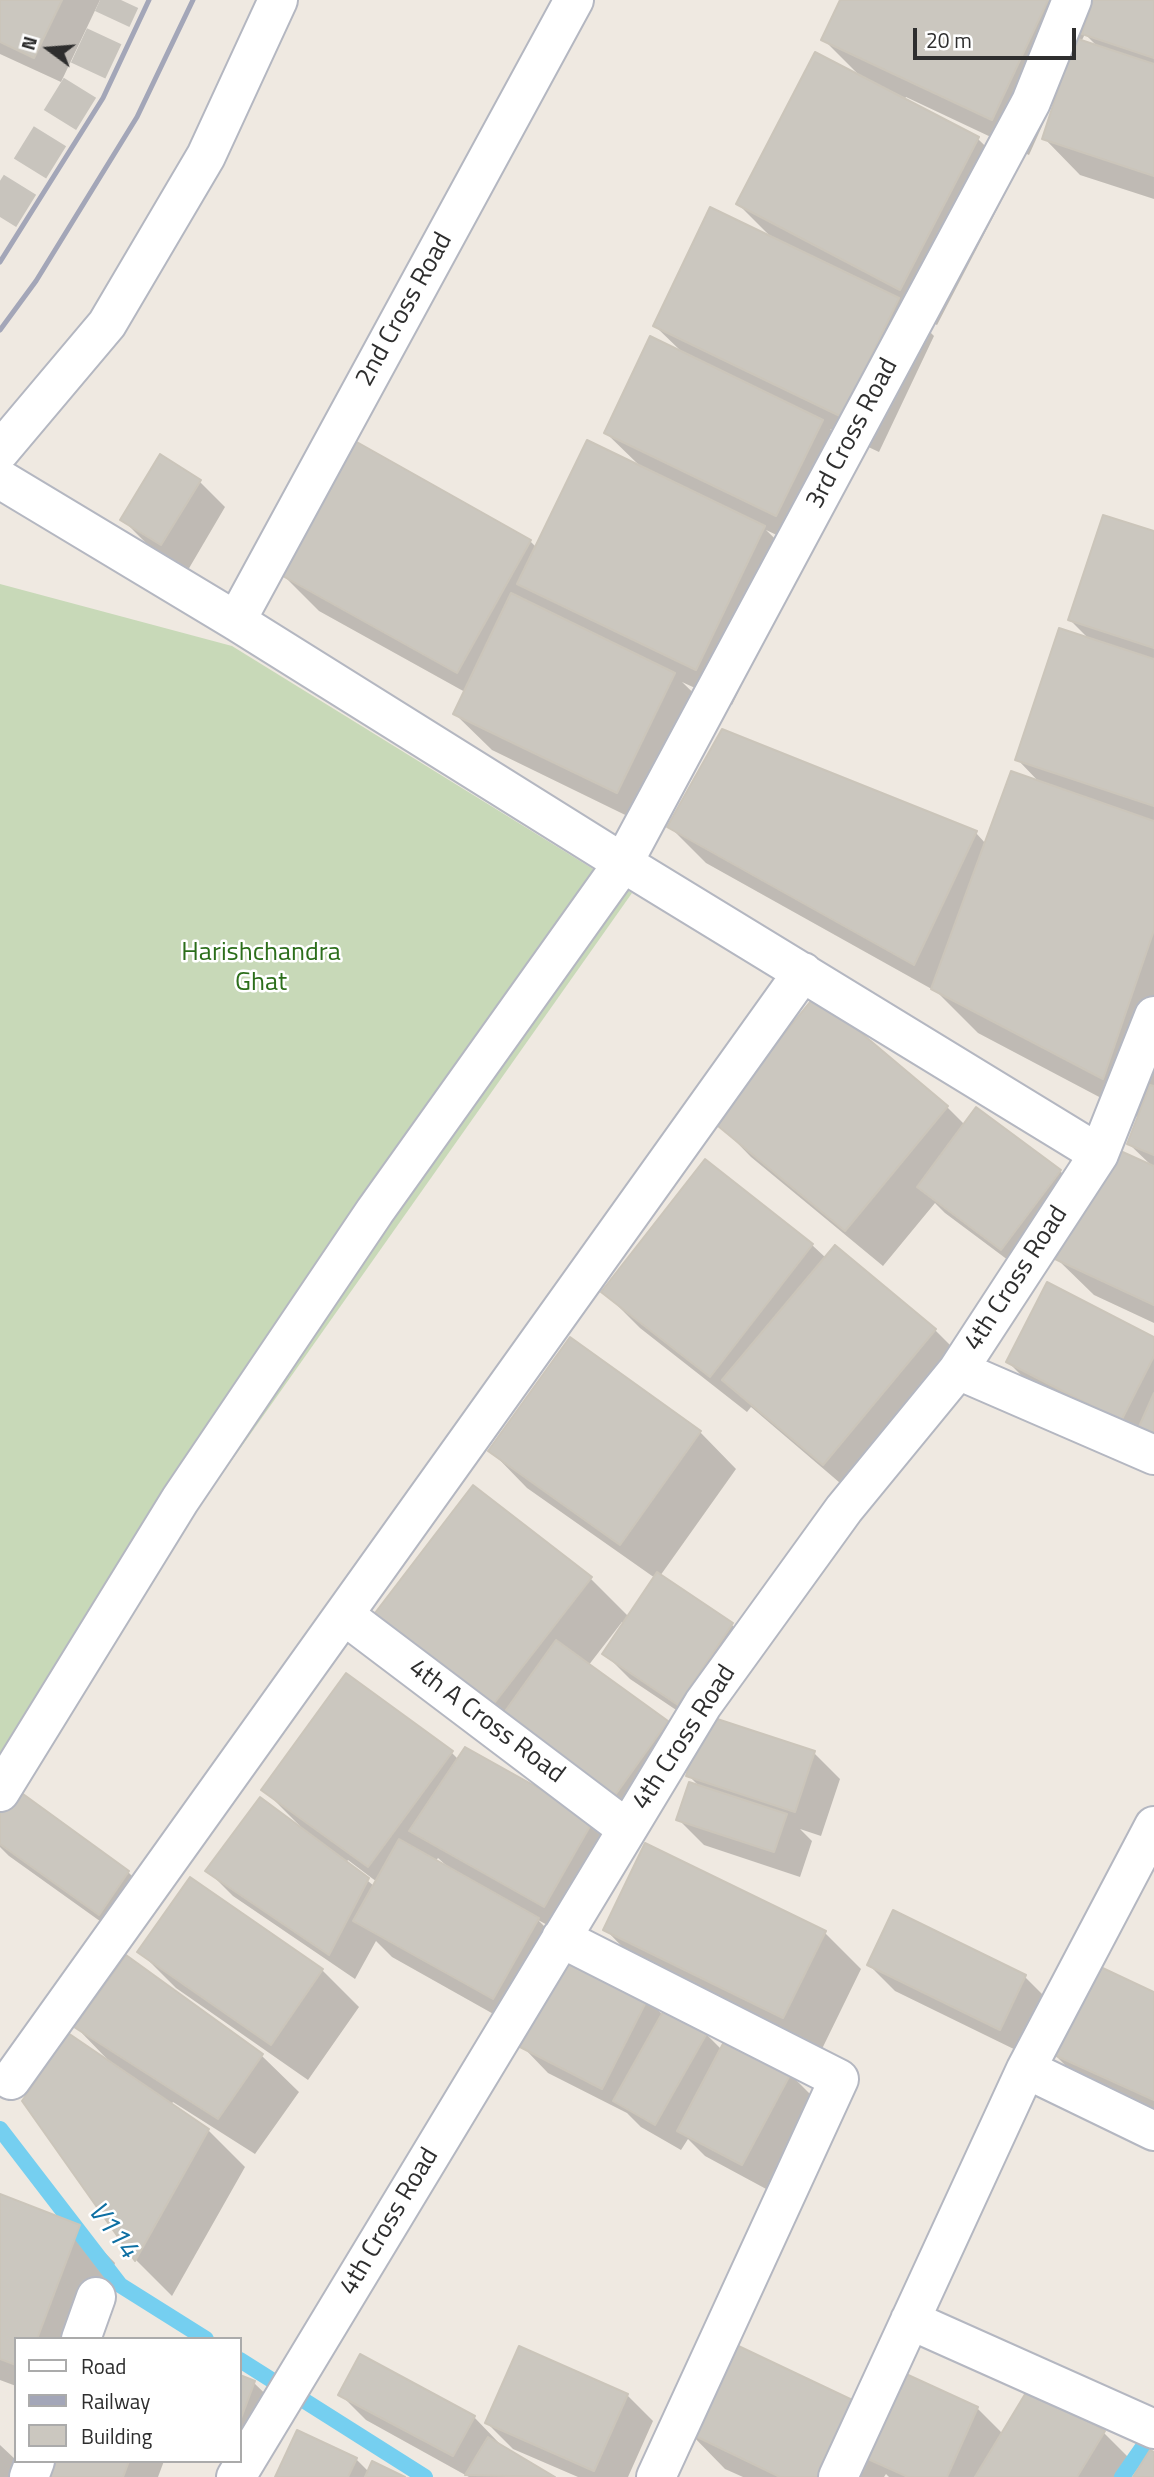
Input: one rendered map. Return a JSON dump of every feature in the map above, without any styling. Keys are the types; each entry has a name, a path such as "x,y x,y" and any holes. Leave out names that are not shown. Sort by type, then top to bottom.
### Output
{"street":[{"path":"0,452 107,324 206,156 278,0"},
{"name":"2nd Cross Road","path":"236,621 574,0"},
{"name":"3rd Cross Road","path":"0,1792 180,1500 375,1211 623,863 1031,102 1072,0"},
{"path":"0,479 236,621 623,863 1099,1154"},
{"path":"11,2080 803,972"},
{"name":"4th Cross Road","path":"236,2477 703,1704 844,1508 958,1370 1099,1154 1154,1016"},
{"path":"958,1370 1154,1455"},
{"name":"4th A Cross Road","path":"344,1615 627,1829"},
{"path":"838,2477 1026,2069 1145,1864 1154,1826"},
{"path":"561,1938 839,2079 656,2477"},
{"path":"1026,2069 1154,2132"},
{"path":"82,2337 96,2297"},
{"path":"910,2320 1142,2424"}],"green space":[{"name":"Harishchandra Ghat","path":"0,584 232,646 632,893 0,1789"}],"building":[{"path":"0,0 62,0 34,58 0,42"},
{"path":"840,0 1048,0 992,120 821,40"},
{"path":"1093,0 1154,0 1154,58 1082,34"},
{"path":"1075,38 1154,64 1154,176 1042,139"},
{"path":"815,52 979,137 900,290 736,204"},
{"path":"710,207 899,298 842,417 653,326"},
{"path":"650,336 823,420 776,516 604,433"},
{"path":"587,440 765,526 696,670 517,584"},
{"path":"355,441 531,540 457,673 281,575"},
{"path":"160,454 201,480 161,545 120,520"},
{"path":"1103,515 1154,531 1154,648 1068,620"},
{"path":"511,593 675,673 617,793 453,714"},
{"path":"1059,628 1154,659 1154,806 1015,760"},
{"path":"722,729 977,831 914,965 667,827"},
{"path":"1011,771 1154,821 1154,930 1103,1079 931,989"},
{"path":"816,995 948,1106 845,1231 712,1121"},
{"path":"1150,1085 1154,1086 1154,1155 1127,1144"},
{"path":"976,1107 1061,1170 1001,1250 917,1187"},
{"path":"1116,1149 1154,1166 1154,1305 1055,1259"},
{"path":"705,1159 813,1244 710,1377 601,1292"},
{"path":"835,1245 936,1329 823,1465 722,1380"},
{"path":"1047,1282 1154,1337 1154,1356 1121,1421 1006,1362"},
{"path":"570,1337 701,1431 620,1545 488,1451"},
{"path":"1154,1393 1154,1436 1138,1429"},
{"path":"473,1485 592,1577 492,1706 375,1613"},
{"path":"657,1572 733,1623 678,1705 602,1654"},
{"path":"556,1640 668,1721 613,1798 501,1717"},
{"path":"346,1673 453,1751 368,1867 261,1790"},
{"path":"705,1715 815,1751 795,1812 686,1776"},
{"path":"465,1747 594,1819 544,1907 409,1831"},
{"path":"689,1782 787,1814 774,1852 676,1820"},
{"path":"12,1786 129,1871 99,1915 0,1844 0,1803"},
{"path":"260,1797 369,1878 329,1955 205,1871"},
{"path":"399,1839 539,1918 493,1999 353,1921"},
{"path":"645,1843 826,1931 783,2018 603,1930"},
{"path":"190,1877 323,1969 271,2045 137,1952"},
{"path":"893,1910 1026,1975 1000,2030 867,1965"},
{"path":"126,1955 263,2054 218,2119 74,2027"},
{"path":"566,1956 648,1998 602,2089 520,2047"},
{"path":"1092,1963 1154,1992 1154,2100 1050,2053"},
{"path":"664,2010 707,2033 655,2125 613,2101"},
{"path":"68,2033 209,2129 135,2261 22,2101"},
{"path":"726,2038 791,2073 742,2165 677,2131"},
{"path":"0,2194 80,2225 38,2337 14,2337 14,2364 0,2359"},
{"path":"730,2342 865,2406 831,2477 780,2477 687,2432"},
{"path":"519,2346 628,2394 594,2471 485,2423"},
{"path":"360,2354 475,2416 453,2456 338,2395"},
{"path":"906,2374 978,2407 947,2477 908,2477 868,2459"},
{"path":"242,2376 255,2381 242,2416"},
{"path":"1030,2386 1105,2431 1077,2477 975,2477"},
{"path":"297,2430 357,2458 348,2477 275,2477"},
{"path":"488,2437 555,2477 465,2475"},
{"path":"1150,2450 1154,2452 1154,2477 1133,2477"},
{"path":"372,2461 405,2477 365,2477"},
{"path":"43,2463 128,2463 123,2477 38,2477"}],"waterway":[{"name":"V114","path":"0,2129 120,2285 203,2337"},
{"name":"V114","path":"242,2361 425,2477"},
{"path":"1122,2477 1154,2431"}],"tunnel":[{"path":"0,217 81,86 121,0"}],"railway":[{"path":"0,262 103,98 149,0"},
{"path":"0,330 36,281 137,117 193,0"}]}
